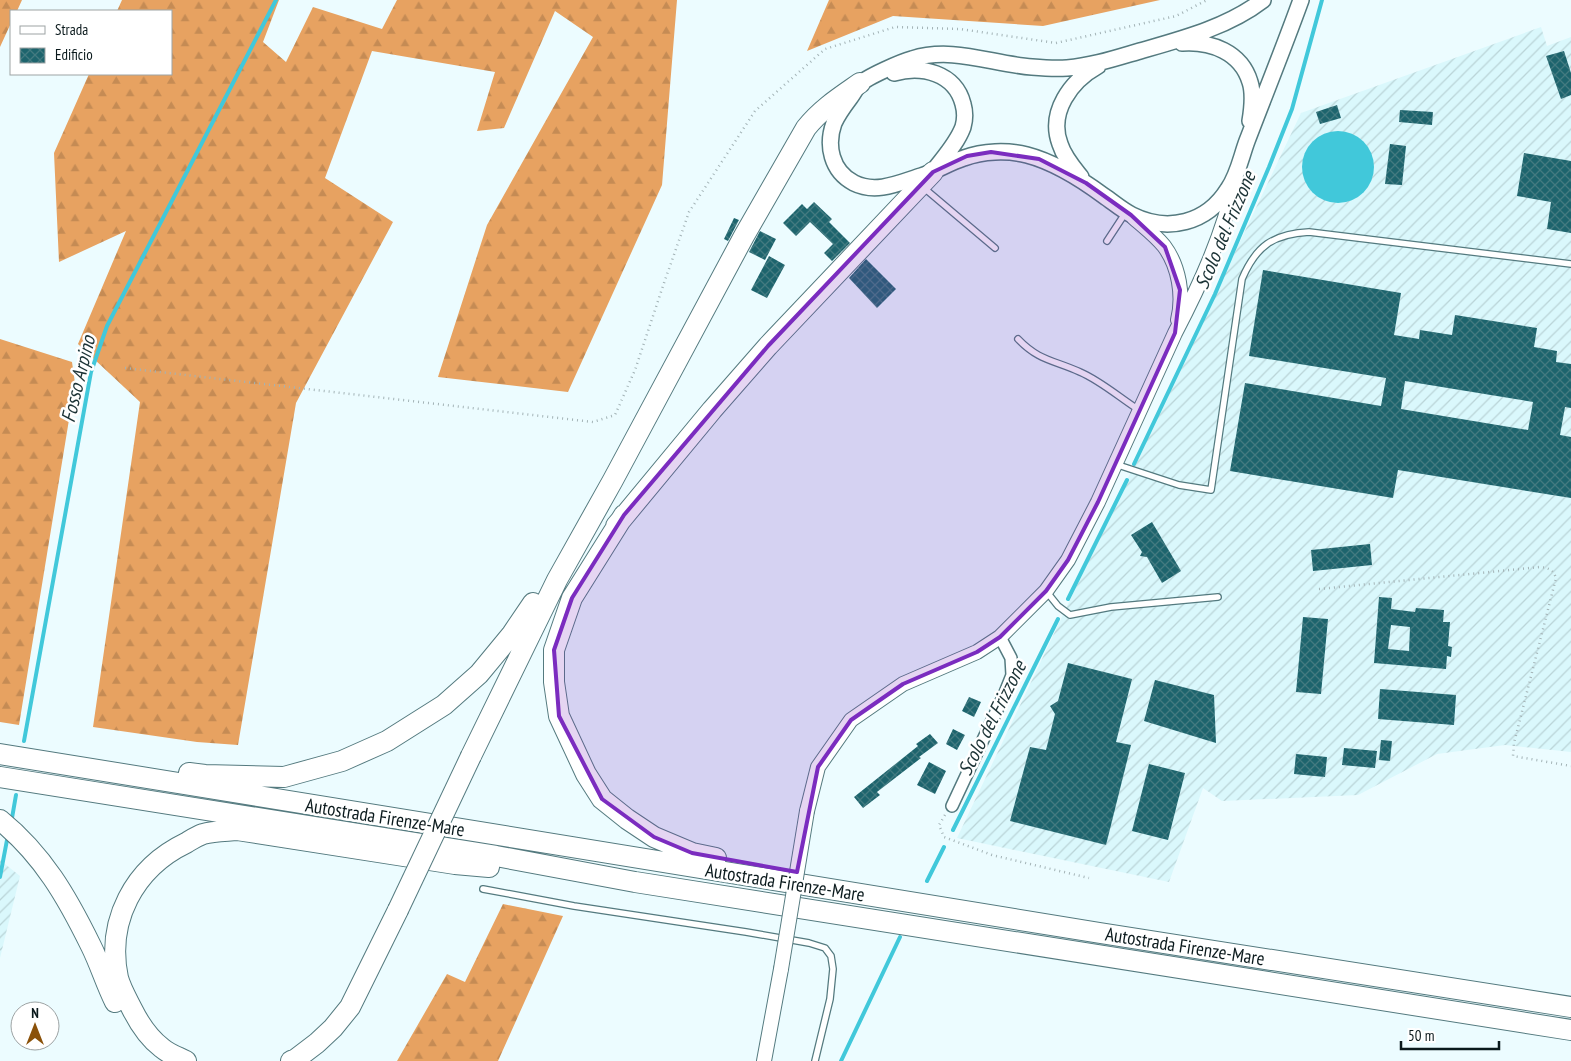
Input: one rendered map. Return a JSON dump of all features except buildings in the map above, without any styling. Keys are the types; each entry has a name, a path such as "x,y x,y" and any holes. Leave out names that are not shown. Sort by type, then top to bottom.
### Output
{"highway":[{"path":"312,1061 341,1036 359,1013 403,912 557,580 614,480 739,244 806,128 822,110 864,81"},
{"path":"476,758 576,576 624,515 768,346 926,179"},
{"path":"0,749 205,775 284,777 342,761 387,741 444,705 479,674 512,634 614,480"},
{"path":"624,515 572,598 554,650 554,682 559,716 586,774 602,799 654,837 692,854 761,867 881,885 1100,933"},
{"name":"Autostrada Firenze-Mare","path":"0,754 1100,933 1571,1007"},
{"name":"Autostrada Firenze-Mare","path":"0,777 496,856 635,882 1571,1030"},
{"path":"0,820 33,851 56,882 92,948 106,983 126,1023 142,1044 163,1061"},
{"path":"186,1061 162,1048 138,1020 118,979 115,952 116,936 120,917 128,897 138,880 152,865 174,848 203,834 237,830 455,864 635,882"},
{"path":"291,1061 296,1059 333,1028 350,1007 403,912"}],"main road":[{"path":"1263,0 1230,20 1168,43 1106,61 1065,68 1048,68 1007,64 963,55 944,54 926,55 900,63 864,81 838,115 831,137 832,160 849,180 858,185 869,187 888,186 926,179 967,156 991,152 1026,155 1086,183 1129,213 1154,223 1179,224 1196,219 1220,201 1236,174 1301,0"},
{"path":"1168,43 1197,42 1215,46 1230,55 1243,69 1251,84 1252,92 1246,145"},
{"path":"1086,183 1068,160 1059,143 1057,130 1059,115 1071,87 1087,72 1106,61"},
{"path":"864,81 902,70 923,70 941,76 956,88 961,96 965,111 964,125 954,145 926,179"}],"street":[{"path":"764,1061 782,969 807,811 818,767 851,720 903,684 977,652 1000,637 1046,591 1068,560 1098,502 1139,410 1189,307 1229,206 1236,174"},
{"path":"1129,213 1157,238 1173,261 1178,277 1180,304 1175,333"},
{"path":"952,806 1012,675 1011,658 1000,637"}],"lane":[{"path":"926,179 995,248"},
{"path":"1107,241 1129,213"},
{"path":"1115,464 1179,485 1211,490 1242,279 1249,262 1260,249 1274,239 1291,233 1309,232 1571,264"},
{"path":"1018,339 1028,349 1040,356 1081,372 1139,410"},
{"path":"1046,591 1058,606 1070,615 1111,607 1218,597"},
{"path":"483,889 574,906 746,932 809,943 825,948 831,956 833,969 830,998 815,1061"}],"path":[{"path":"125,368 593,422 615,415 635,370 689,212 755,111 825,49 894,27 960,29 1056,42 1176,16 1207,0"},
{"path":"1319,589 1540,566 1554,572 1556,578 1514,743 1513,756 1571,766"},
{"path":"952,806 939,825 944,837 992,855 1089,878"}],"highlighted area":[{"path":"991,152 1039,159 1086,183 1131,215 1165,247 1180,290 1175,333 1098,502 1068,560 1046,591 1000,637 977,652 903,684 851,720 818,767 797,872 692,853 654,837 602,799 559,716 554,650 572,598 624,515 768,346 933,172 967,156"}],"shaded area":[{"path":"1541,27 1547,46 1571,37 1571,752 1505,745 1437,754 1358,795 1222,801 1203,788 1169,882 957,838 1301,113"},
{"path":"0,860 20,876 0,958"}],"green space":[{"path":"0,0 22,0 17,10 10,10 10,25 0,47"},
{"path":"122,0 279,0 263,42 286,62 313,7 382,29 397,0 677,0 662,185 568,392 438,377 487,225 593,37 555,11 504,128 477,131 495,72 372,51 325,178 393,222 296,403 238,745 197,742 93,727 140,402 78,344 126,231 59,262 54,153 89,75 172,75 172,10 117,10"},
{"path":"829,0 1160,0 1043,26 893,16 807,51"},
{"path":"0,339 72,362 75,383 19,725 0,722"},
{"path":"503,904 563,916 498,1061 397,1061 447,974 465,982"}],"water":[{"path":"1331,131 1345,131 1364,141 1374,160 1374,174 1364,193 1345,203 1331,203 1312,193 1302,174 1302,160 1312,141"}],"waterway":[{"name":"Fosso Arpino","path":"24,741 91,372 107,326 276,0"},
{"name":"Scolo del Frizzone","path":"1134,464 1215,294 1269,167 1292,109 1322,0"},
{"name":"Scolo del Frizzone","path":"1068,599 1127,480"},
{"name":"Scolo del Frizzone","path":"953,830 1058,619"},
{"name":"Fosso Arpino","path":"12,818 16,795"},
{"name":"Fosso Arpino","path":"0,877 7,840"},
{"path":"927,881 944,847"},
{"name":"Scolo del Frizzone","path":"841,1061 900,937"}]}
